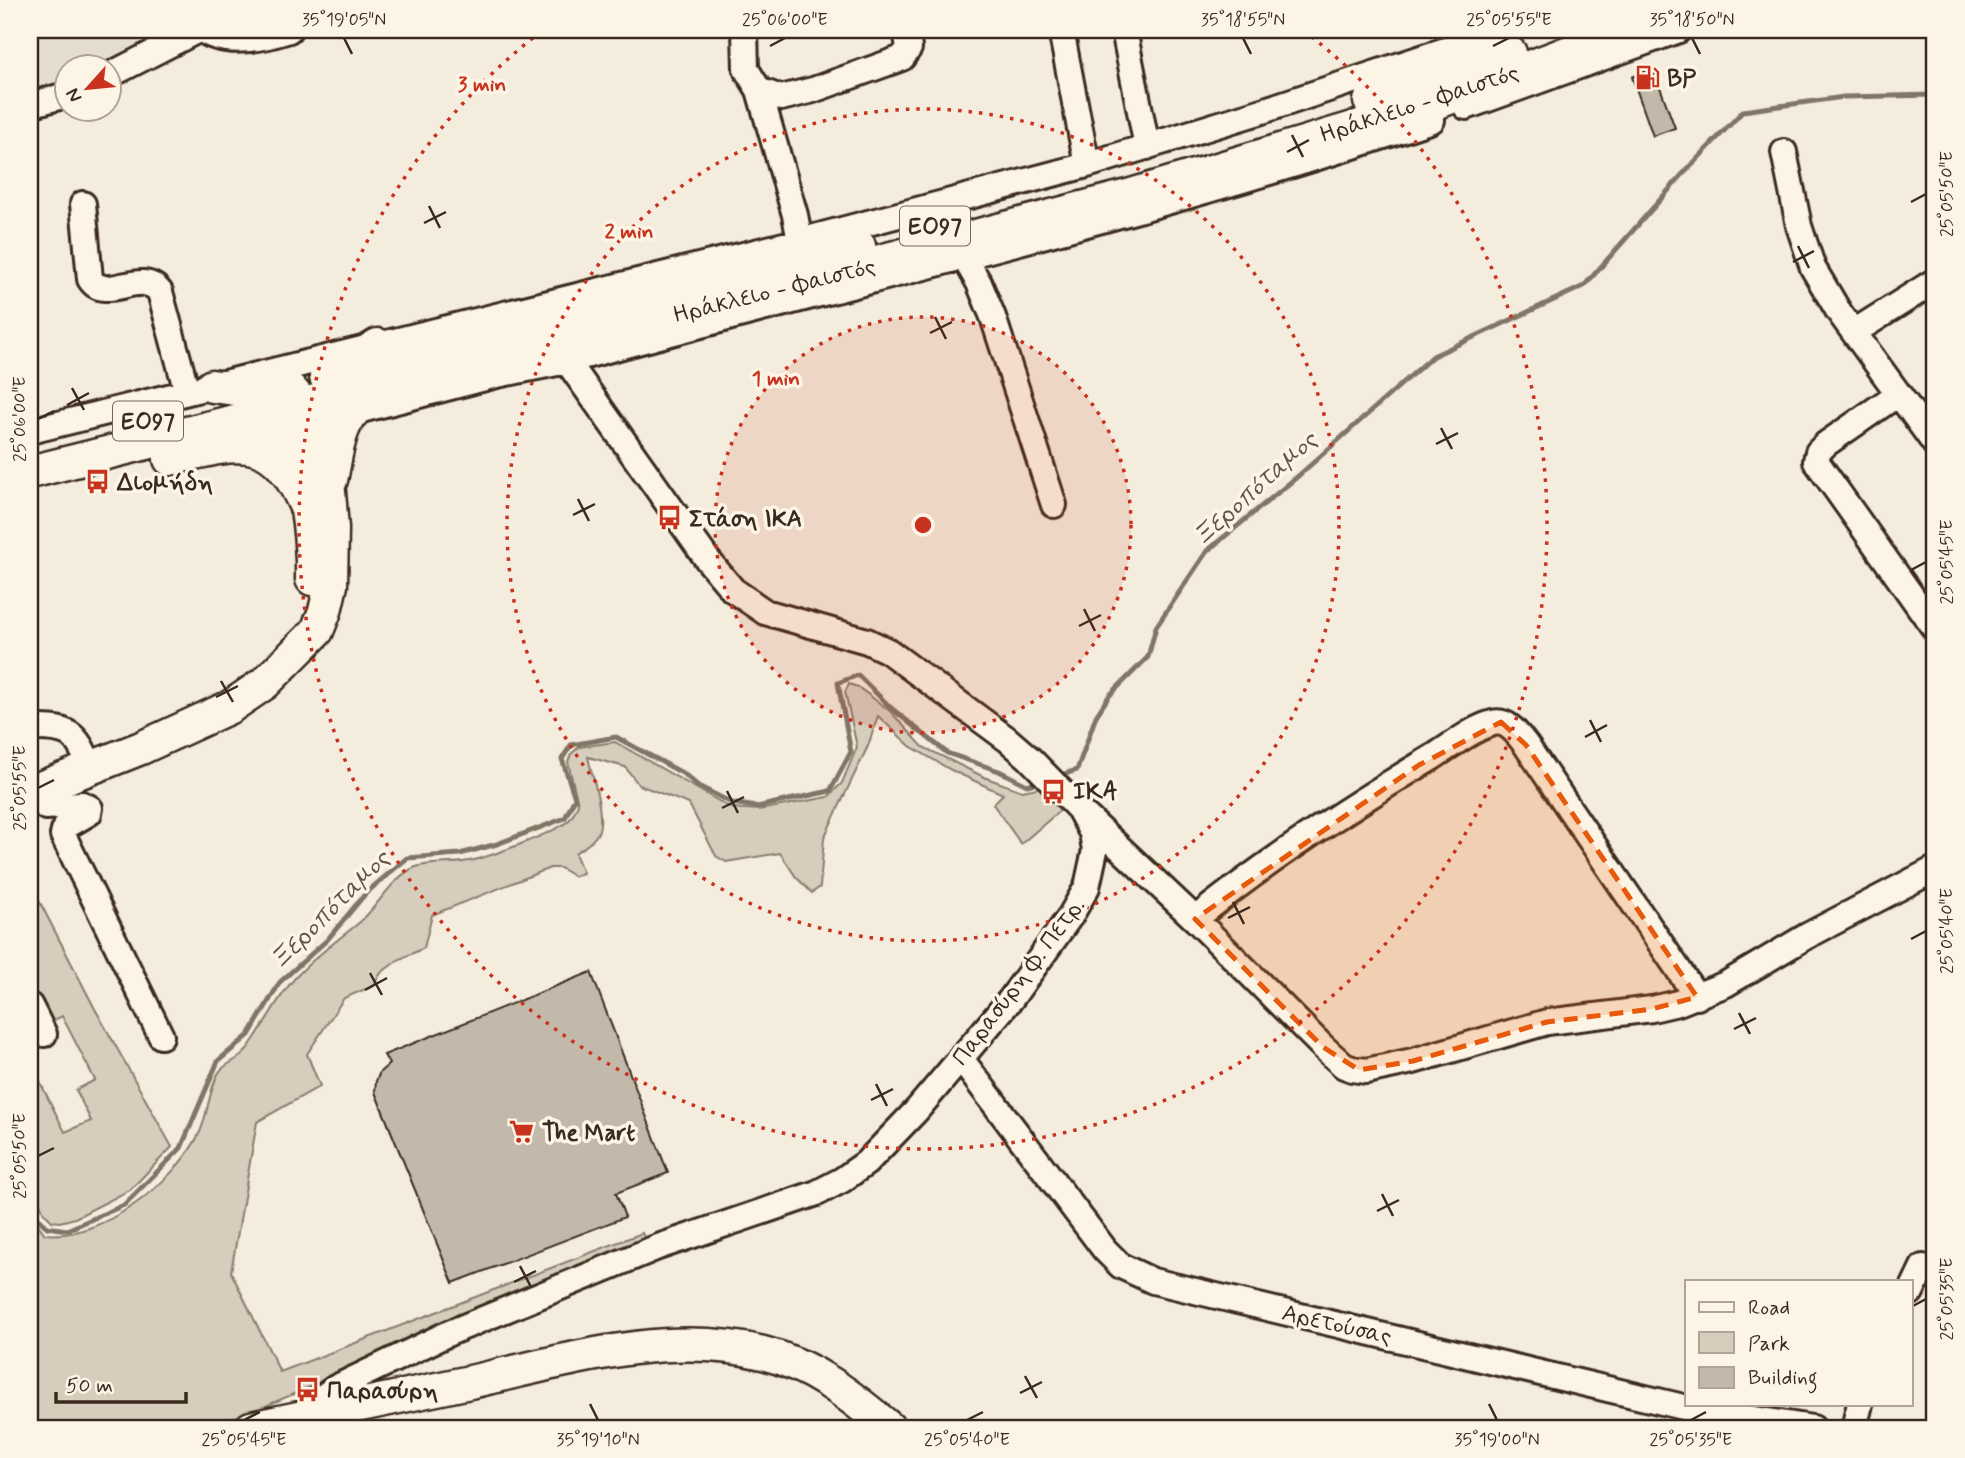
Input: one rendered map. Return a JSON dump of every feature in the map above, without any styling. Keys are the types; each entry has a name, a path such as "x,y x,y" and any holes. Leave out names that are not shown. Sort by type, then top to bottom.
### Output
{"main road":[{"name":"Ηράκλειο - Φαιστός","path":"30,472 388,383 491,363 1128,196 1433,104 1496,80 1574,30"},
{"name":"Ηράκλειο - Φαιστός","path":"30,450 290,407 326,377 885,239 1162,167 1546,50 1627,30"},
{"path":"1463,39 1546,50 1583,66"},
{"path":"1435,118 1468,100 1496,80"},
{"path":"809,238 885,239"},
{"path":"660,319 695,319 708,322"},
{"path":"326,377 377,345"},
{"path":"318,502 341,435 353,411 388,383"},
{"path":"200,389 290,407 353,411"},
{"path":"210,449 290,407"},
{"path":"30,792 141,748 230,707 265,683 317,631 329,597 333,551 318,502 323,458 290,407"},
{"path":"30,494 210,449 245,447 270,454 318,502"},
{"path":"251,1428 594,1356 692,1343 744,1349 797,1365 827,1380 889,1428"}],"street":[{"path":"122,69 200,30 213,36 236,40 289,30"},
{"path":"745,30 746,68 759,90 795,215 809,238"},
{"path":"759,90 781,98 813,90 902,58 909,48 906,30"},
{"path":"1061,30 1087,165"},
{"path":"1124,30 1147,147"},
{"path":"30,431 809,238 1087,165 1463,39 1506,30"},
{"path":"353,411 497,375 567,361 1166,202 1319,157 1679,30"},
{"path":"30,105 52,99"},
{"path":"1784,152 1807,254 1823,287 1935,444"},
{"path":"83,204 90,279 94,286 100,289 136,282 151,283 157,288 200,389"},
{"path":"964,257 979,282 993,317 1054,505"},
{"path":"1854,332 1935,281"},
{"name":"Παρασύρη Φ. Πετρ.","path":"307,1416 312,1405 335,1388 449,1333 658,1247 817,1193 842,1180 873,1156 1011,999 1071,915 1087,887 1094,861 1094,841 1079,809 1007,739 888,651 867,641 765,612 733,590 707,559 567,361"},
{"path":"1898,394 1826,444 1818,452 1816,461 1935,629"},
{"path":"1195,919 1276,859 1419,765 1486,726 1501,722 1512,729 1526,745 1698,997"},
{"path":"30,728 57,728 68,731 80,745 90,767"},
{"path":"30,792 46,807 82,804 90,808 89,813 67,825 63,835 162,1036"},
{"path":"1079,809 1195,919 1323,1047 1345,1066 1359,1070 1413,1061 1547,1022 1652,1009 1698,997 1935,869"},
{"path":"30,1006 44,1034"},
{"name":"Αρετούσας","path":"961,1059 1105,1250 1121,1266 1153,1281 1696,1410 1813,1428"},
{"path":"1912,1290 1923,1267"},
{"path":"1854,1428 1860,1406"}],"highlighted area":[{"path":"1501,722 1526,745 1697,997 1652,1009 1547,1022 1413,1061 1359,1070 1323,1047 1195,919 1419,765"}],"shaded area":[{"path":"30,30 177,30 163,31 142,42 145,50 122,60 122,52 52,52 52,89 30,96"}],"green space":[{"path":"849,684 858,687 890,711 923,747 984,777 1022,791 1048,786 1064,807 1021,844 993,804 1003,794 951,770 910,746 878,716 868,746 824,838 820,887 812,893 796,877 780,853 726,862 716,856 689,804 639,785 625,767 588,757 597,793 600,822 595,837 575,853 583,873 574,876 560,868 550,868 432,915 424,948 398,960 381,973 373,986 344,998 307,1054 320,1086 257,1122 231,1272 280,1372 642,1233 645,1239 637,1246 247,1414 192,1428 30,1428 30,1214 45,1234 67,1233 89,1228 111,1218 153,1190 187,1154 198,1136 220,1071 245,1052 296,977 360,922 401,876 423,865 478,859 535,838 567,822 578,804 568,762 571,754 579,747 615,742 731,808 759,810 828,797 842,783 857,747 845,692"},
{"path":"30,883 94,1007 172,1147 130,1190 75,1218 60,1222 52,1221 44,1213 30,1180 30,1062 65,1132 91,1121 76,1090 95,1080 62,1016 45,1025 30,996"}],"building":[{"path":"1653,68 1675,128 1653,136 1632,77"},
{"name":"The Mart","path":"591,972 668,1173 616,1193 625,1217 453,1283 375,1092 380,1072 389,1064 384,1055"}],"waterway":[{"name":"Ξεροπόταμος","path":"1055,777 1077,770 1096,716 1109,696 1148,657 1156,627 1207,551 1297,477 1433,356 1584,286 1682,175 1743,111 1844,97 1935,95"},
{"name":"Ξεροπόταμος","path":"30,1197 36,1217 47,1227 67,1230 124,1205 181,1148 218,1061 249,1035 280,982 327,940 366,893 407,858 460,854 497,844 565,818 575,798 562,759 571,745 616,737 732,803 757,807 830,791 851,752 838,683 858,675 891,708 947,753 999,771 1027,785 1043,781"}],"place":[{"name":"BP","path":"1647,78"},
{"name":"Διομήδη","path":"97,482"},
{"name":"Στάση ΙΚΑ","path":"669,518"},
{"name":"IKA","path":"1053,791"},
{"name":"The Mart","path":"522,1132"},
{"name":"Παρασύρη","path":"307,1390"}]}
